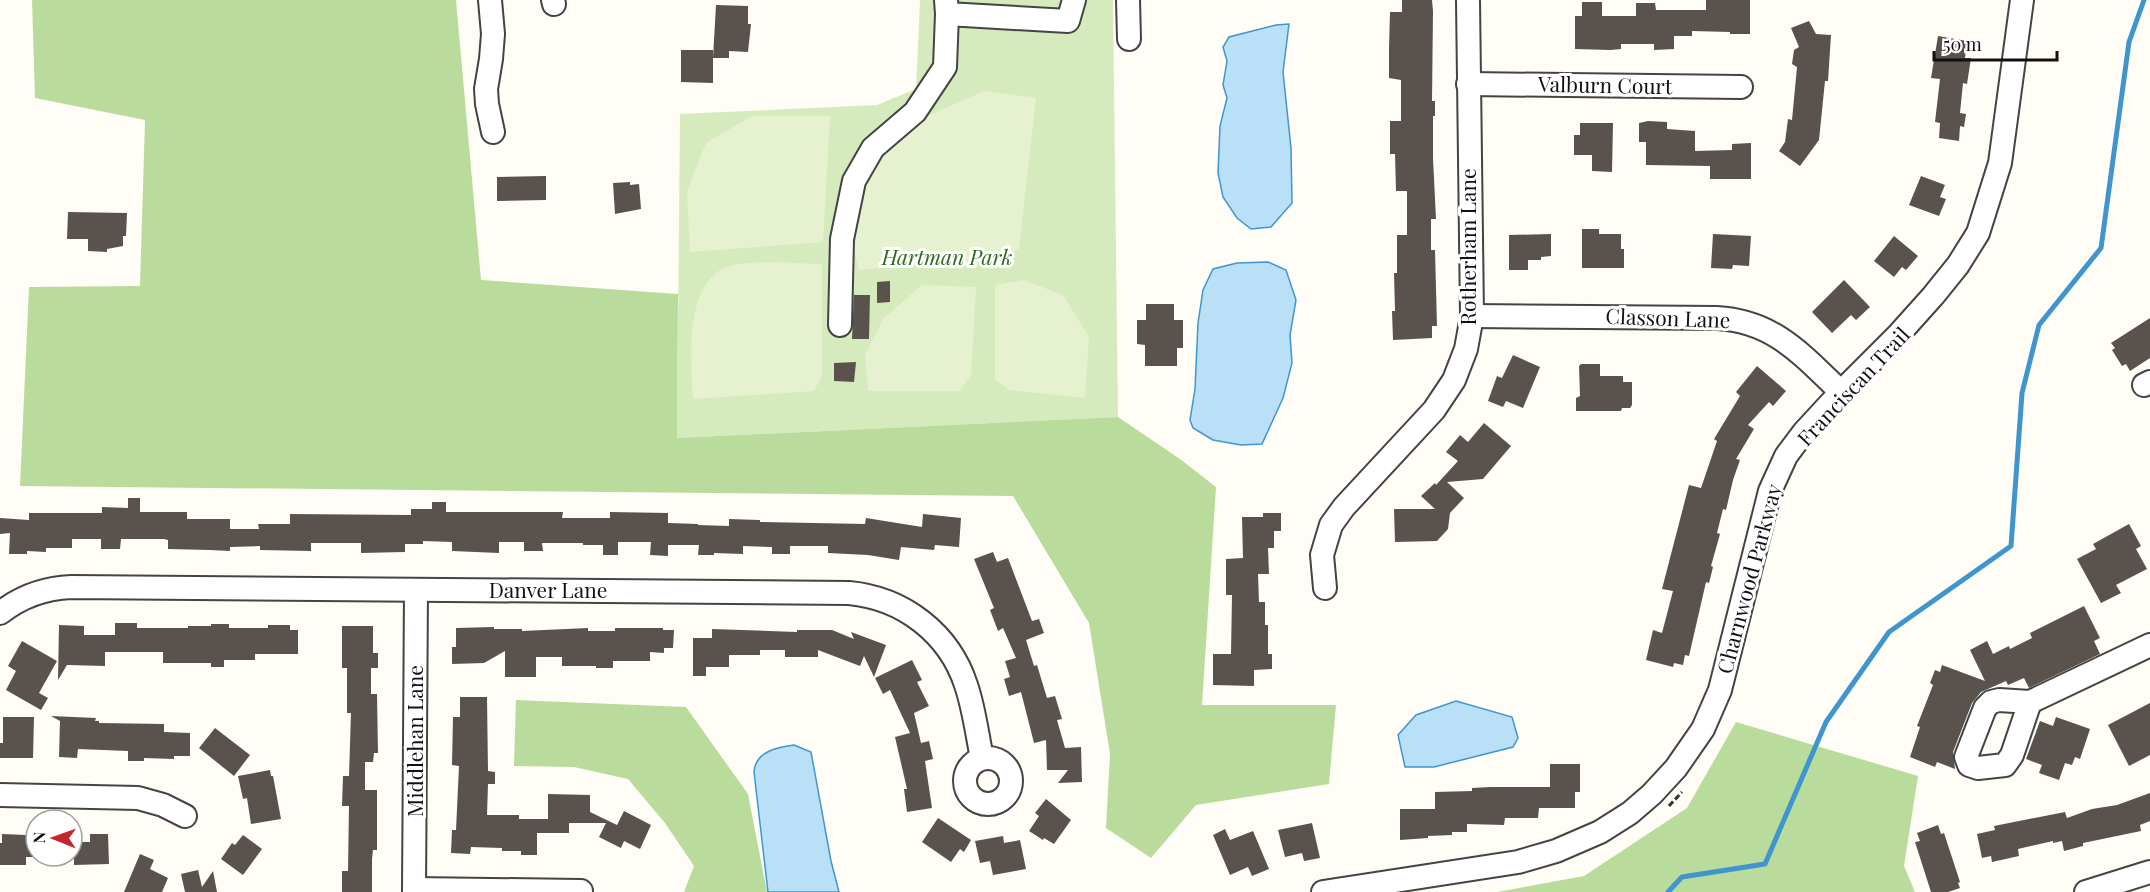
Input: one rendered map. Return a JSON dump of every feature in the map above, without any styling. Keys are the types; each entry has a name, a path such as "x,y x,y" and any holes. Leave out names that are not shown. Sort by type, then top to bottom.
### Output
{"street":[{"path":"490,0 492,42 486,89 493,132"},
{"path":"840,325 842,239 854,181 873,148 915,112 945,68 947,7 1068,21 1074,0"},
{"path":"1128,0 1129,39"},
{"name":"Rotherham Lane","path":"1325,588 1322,555 1331,525 1344,507 1434,410 1454,380 1466,349 1472,316 1468,0"},
{"name":"Charnwood Parkway","path":"1323,892 1518,862 1574,845 1630,813 1652,794 1676,768 1703,729 1723,682 1770,491 1778,472 1798,440 1841,392 1898,335 1958,265 1978,233 2000,163 2022,0"},
{"name":"Valburn Court","path":"1468,84 1741,87"},
{"name":"Classon Lane","path":"1472,316 1717,318 1741,321 1782,338 1841,392"},
{"name":"Danver Lane","path":"9,607 37,592 71,587 308,587 416,591 849,593 880,599 898,606 918,618 938,636 951,653 966,684 982,758"},
{"name":"Middlehan Lane","path":"414,890 416,591"},
{"path":"2030,702 2150,645 2150,640"},
{"path":"0,795 138,798 160,803 185,816"},
{"path":"2086,892 2150,872"},
{"path":"414,890 581,891"}],"path":[{"path":"1666,808 1675,802 1688,784"}],"green space":[{"path":"32,0 456,0 481,280 678,294 677,438 1118,417 1180,459 1216,487 1202,705 1336,705 1329,784 1196,805 1151,858 1106,828 1110,754 1089,623 1013,496 20,486 29,287 140,286 145,120 35,98"},
{"name":"Hartman Park","path":"920,0 1113,0 1118,417 677,438 680,114 877,105 916,89"},
{"path":"984,91 1036,98 1019,248 1007,257 859,270 850,233 864,180 905,126"},
{"path":"752,116 830,116 823,242 690,252 687,191 706,143"},
{"path":"768,262 822,264 822,375 814,391 693,399 692,333 694,316 705,286 715,274 726,267"},
{"path":"1023,280 1063,295 1089,337 1085,398 1009,390 995,380 995,285"},
{"path":"922,285 976,287 971,375 959,391 868,391 865,355 884,318"},
{"path":"516,700 686,707 748,794 767,892 684,892 694,866 665,823 628,779 574,767 514,766"},
{"path":"1736,722 1918,776 1904,866 1915,892 1497,892 1584,876 1687,808"}],"water":[{"path":"1289,24 1283,72 1291,148 1292,203 1271,227 1251,229 1237,218 1223,197 1218,173 1220,126 1227,98 1223,85 1227,61 1223,47 1229,37"},
{"path":"1268,262 1286,270 1296,300 1290,335 1292,363 1283,398 1262,444 1241,445 1213,440 1193,428 1190,420 1195,389 1198,323 1203,290 1213,269 1237,263"},
{"path":"1456,701 1512,717 1518,738 1513,747 1434,767 1405,767 1398,735 1416,715"},
{"path":"794,745 811,752 839,892 768,892 755,765 768,752"}],"building":[{"path":"1402,0 1432,0 1432,101 1435,101 1433,158 1436,219 1431,219 1431,250 1435,250 1437,326 1432,326 1432,338 1393,340 1392,311 1395,311 1394,273 1397,273 1397,235 1407,235 1407,191 1396,191 1395,154 1390,154 1390,121 1401,121 1401,80 1389,78 1389,48 1390,12 1402,12"},
{"path":"1706,0 1750,0 1750,34 1692,31 1692,36 1674,36 1674,49 1654,50 1654,44 1621,44 1621,49 1575,49 1575,16 1582,16 1582,2 1602,2 1602,16 1636,16 1636,3 1655,3 1656,10 1706,10"},
{"path":"716,5 748,6 748,24 751,24 748,52 729,51 729,58 713,58"},
{"path":"1809,21 1816,34 1831,35 1828,81 1825,81 1819,140 1800,166 1779,151 1785,142 1788,119 1792,120 1797,67 1792,64 1794,50 1799,47 1791,28"},
{"path":"1938,36 1967,41 1965,58 1971,58 1967,84 1963,83 1960,113 1966,114 1964,127 1960,126 1959,141 1939,138 1940,123 1935,122 1940,79 1931,78"},
{"path":"681,50 713,50 713,83 681,82"},
{"path":"1667,122 1667,129 1695,131 1695,151 1732,150 1732,144 1751,143 1751,179 1710,179 1710,166 1646,165 1646,142 1639,142 1639,123"},
{"path":"1580,123 1613,123 1612,172 1592,171 1592,155 1574,155 1574,135 1580,135"},
{"path":"546,176 546,200 497,201 497,177"},
{"path":"1921,176 1945,185 1940,197 1946,199 1939,216 1909,205"},
{"path":"630,182 630,185 639,184 641,209 615,214 613,183"},
{"path":"68,212 127,213 123,246 107,249 107,252 88,251 88,239 67,239"},
{"path":"1582,229 1599,229 1599,234 1621,234 1624,268 1582,268"},
{"path":"1551,234 1551,256 1541,257 1541,260 1528,260 1528,270 1509,270 1509,235"},
{"path":"1713,234 1751,236 1749,266 1733,265 1732,269 1711,268"},
{"path":"1894,236 1918,256 1906,270 1902,267 1894,277 1874,261"},
{"path":"1844,280 1870,307 1856,320 1851,315 1832,333 1812,312"},
{"path":"890,281 890,302 877,303 877,282"},
{"path":"854,295 870,295 869,339 852,339"},
{"path":"1146,304 1174,304 1174,320 1183,320 1183,348 1177,348 1177,366 1145,366 1145,345 1137,344 1137,320 1146,320"},
{"path":"2150,318 2150,358 2130,371 2126,364 2122,366 2112,350 2115,348 2111,343"},
{"path":"1513,355 1540,367 1523,408 1506,401 1503,407 1488,401 1497,376 1502,378"},
{"path":"856,362 854,382 834,381 834,363"},
{"path":"1581,364 1600,364 1600,376 1623,376 1623,382 1632,382 1630,408 1622,408 1621,411 1576,411 1576,398 1580,396 1579,366"},
{"path":"1757,366 1786,391 1773,406 1769,402 1748,425 1754,429 1736,459 1740,460 1726,510 1723,509 1717,533 1720,534 1711,566 1713,567 1709,583 1706,582 1689,656 1685,655 1683,665 1674,663 1673,667 1646,660 1653,630 1662,633 1673,591 1662,589 1689,485 1701,488 1717,441 1714,439 1740,396 1736,392"},
{"path":"1484,423 1511,446 1483,479 1447,482 1464,498 1450,513 1448,529 1437,541 1395,542 1394,509 1435,509 1421,496 1435,483 1436,485 1458,461 1446,452 1460,435 1468,442"},
{"path":"128,498 140,498 140,512 187,512 187,519 230,519 230,529 259,529 258,524 290,524 290,514 411,515 411,509 432,509 432,502 446,502 446,512 563,512 562,518 610,518 610,512 668,513 668,523 729,526 729,519 760,520 760,522 865,524 866,518 922,527 923,514 961,518 959,547 935,545 934,550 901,547 899,560 868,555 828,553 828,546 790,546 790,554 772,554 772,547 743,546 743,554 698,555 699,545 668,545 668,556 650,555 651,542 618,542 618,555 603,555 603,545 583,545 583,543 542,543 543,551 524,551 524,542 499,542 499,553 452,551 452,542 423,541 423,544 405,544 405,552 361,553 361,543 311,543 311,551 260,550 260,546 230,547 230,551 168,549 168,540 164,539 121,539 120,549 101,549 101,539 72,539 72,548 46,548 46,552 27,551 27,554 9,554 10,533 0,534 0,518 29,520 29,513 102,513 102,507 128,508"},
{"path":"1263,513 1281,513 1281,531 1274,531 1274,548 1268,548 1269,574 1258,574 1259,602 1265,602 1268,654 1272,654 1272,669 1254,670 1254,686 1213,685 1213,654 1231,654 1232,595 1226,595 1226,559 1243,558 1242,517 1263,517"},
{"path":"2129,524 2141,546 2136,549 2147,569 2116,585 2121,593 2101,603 2077,559 2096,549 2093,544"},
{"path":"993,552 997,562 1008,558 1032,621 1039,619 1044,633 1026,640 1034,666 1037,665 1047,698 1055,696 1062,719 1057,720 1065,748 1081,747 1082,782 1058,783 1068,770 1047,770 1046,740 1034,743 1021,692 1009,696 1004,679 1010,677 1005,661 1016,658 1003,628 998,631 990,610 994,608 974,559"},
{"path":"2084,606 2100,638 2094,641 2100,654 2029,688 2024,678 2008,685 2006,681 1981,692 1972,703 1953,752 1955,769 1937,762 1935,767 1910,757 1920,727 1917,726 1933,685 1930,683 1935,670 1940,672 1942,665 1985,681 1970,650 1987,641 1993,654 2009,646 2010,649 2032,638 2030,633"},
{"path":"115,623 137,623 137,628 188,628 188,626 229,624 229,628 268,628 268,625 290,625 290,630 298,630 298,654 255,654 255,660 224,660 224,667 211,667 211,663 163,663 163,652 105,652 105,666 67,665 58,680 59,625 84,626 84,635 115,635"},
{"path":"342,626 373,626 373,653 378,653 378,668 371,668 371,694 377,694 378,753 374,753 373,762 365,762 365,790 377,790 377,850 373,850 372,892 342,892 342,871 348,871 349,806 342,806 343,776 349,776 351,713 347,713 347,668 342,668"},
{"path":"494,627 494,629 522,629 522,631 588,628 588,631 615,631 615,628 663,628 663,630 674,630 673,648 664,648 664,653 650,652 650,661 613,661 613,668 562,666 562,657 536,657 536,677 505,677 505,651 484,663 452,664 452,647 456,647 456,628"},
{"path":"712,629 797,632 797,630 832,630 854,639 851,632 886,645 874,677 864,656 860,666 818,650 818,657 785,657 785,650 760,650 760,655 729,655 729,667 706,667 706,676 693,676 693,638 712,638"},
{"path":"22,641 57,661 39,693 48,698 41,710 6,690 16,671 8,666"},
{"path":"912,660 922,680 917,682 929,706 914,713 921,743 929,741 933,759 925,761 932,808 907,812 904,789 907,789 895,737 910,733 890,690 883,694 875,678"},
{"path":"460,697 487,697 488,771 495,772 495,784 488,784 487,815 519,815 519,819 548,819 548,794 590,795 590,812 617,825 624,811 651,825 640,849 624,841 621,848 599,837 606,823 569,823 569,833 537,833 537,855 521,855 521,851 502,851 502,848 471,847 470,854 451,853 452,830 456,830 459,766 452,765 453,717 460,717"},
{"path":"2150,703 2150,755 2129,766 2108,725"},
{"path":"51,716 96,718 95,721 99,723 164,724 164,732 190,733 190,756 128,761 128,751 78,749 77,758 59,757 60,721"},
{"path":"3,717 34,717 33,758 0,758 0,743 3,743"},
{"path":"2056,717 2090,729 2080,759 2075,757 2072,765 2065,763 2059,780 2039,773 2042,765 2026,759 2040,721 2053,726"},
{"path":"215,728 250,755 234,776 199,748"},
{"path":"1550,764 1580,764 1580,792 1575,792 1575,808 1539,808 1538,818 1505,818 1504,825 1467,824 1467,832 1400,840 1400,809 1435,809 1435,792 1472,791 1472,788 1490,787 1550,787"},
{"path":"270,770 281,819 251,824 247,798 243,799 238,776"},
{"path":"2150,793 2150,821 2140,825 2141,831 2083,843 2083,846 2064,851 2062,841 2053,843 2053,841 2018,849 2019,856 1992,862 1991,856 1982,858 1977,834 1995,830 1994,826 2065,812 2067,818 2092,809 2117,805"},
{"path":"1046,799 1071,820 1054,844 1029,831 1039,816 1035,813"},
{"path":"938,818 971,840 964,852 960,849 951,862 922,842"},
{"path":"1312,823 1320,858 1304,861 1302,853 1285,857 1278,830"},
{"path":"1938,825 1941,834 1944,833 1960,882 1958,883 1960,888 1948,892 1931,892 1915,842 1920,841 1917,833"},
{"path":"1225,829 1230,840 1253,831 1269,869 1252,876 1248,867 1230,875 1213,835"},
{"path":"2,834 24,835 24,865 0,865 0,843 2,843"},
{"path":"90,834 108,834 109,864 84,865 84,842 90,842"},
{"path":"243,835 262,849 243,875 221,859 232,843 235,845"},
{"path":"1003,836 1004,843 1020,840 1026,869 993,875 990,861 980,863 975,841"},
{"path":"140,854 154,860 150,869 168,878 162,892 124,892"},
{"path":"198,870 202,887 213,871 217,892 185,892 181,874"}],"waterway":[{"path":"1668,892 1682,877 1765,864 1826,722 1889,632 2011,546 2022,393 2039,325 2101,248 2129,42 2144,0"}]}
